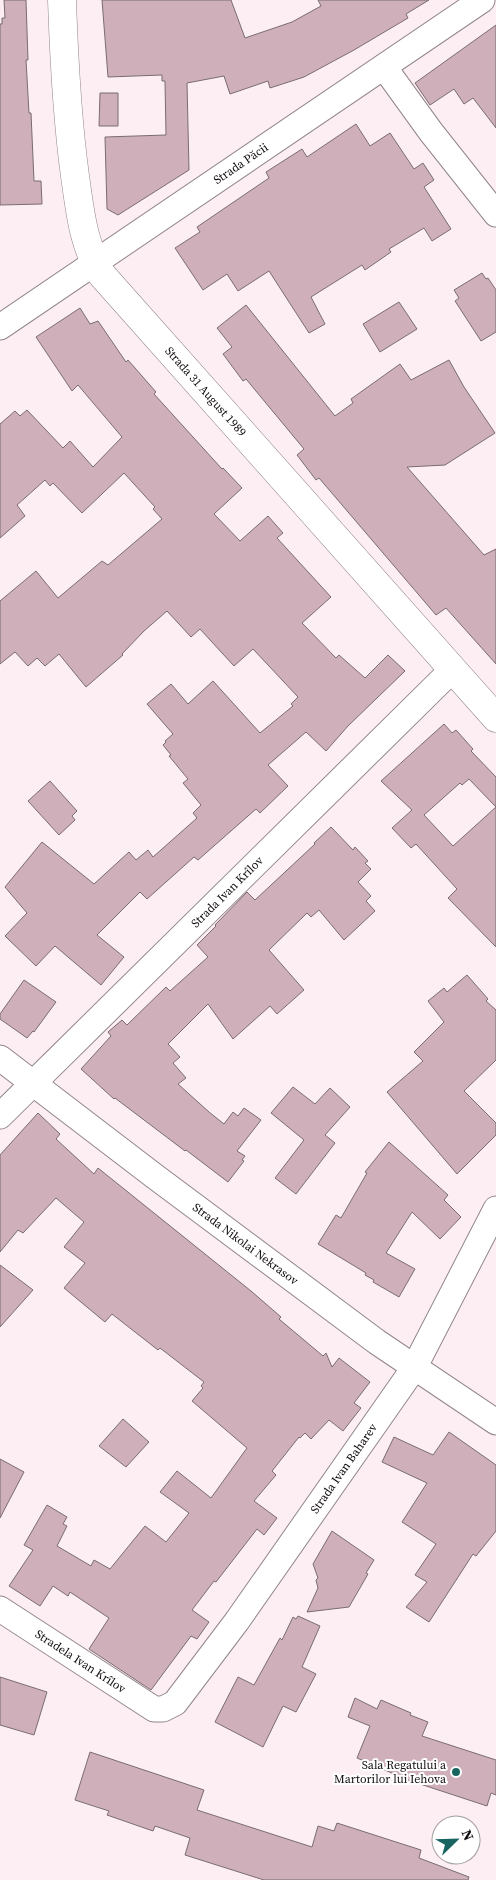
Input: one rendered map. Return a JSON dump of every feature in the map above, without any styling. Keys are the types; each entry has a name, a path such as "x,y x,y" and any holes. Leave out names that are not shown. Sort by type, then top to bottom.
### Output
{"main road":[{"name":"Strada 31 August 1989","path":"62,0 70,137 80,218 85,240 94,263 102,275 496,718"}],"street":[{"name":"Strada Păcii","path":"0,327 482,0"},
{"path":"384,66 431,132 496,214"},
{"name":"Strada Ivan Krîlov","path":"0,1116 453,669"},
{"name":"Strada Nikolai Nekrasov","path":"0,1058 153,1175 414,1368 496,1422"},
{"name":"Strada Ivan Baharev","path":"163,1710 175,1703 237,1621 414,1368 496,1209"},
{"name":"Stradela Ivan Krîlov","path":"0,1609 139,1701 154,1709 163,1710"}],"building":[{"path":"4,0 26,0 28,60 26,60 34,181 41,181 42,204 0,205 0,24 2,24 2,18 5,18"},
{"path":"102,0 231,0 245,38 292,22 321,6 318,0 429,0 406,14 408,18 304,77 270,88 268,81 230,94 224,76 187,83 189,170 118,215 107,209 105,137 166,135 165,81 162,81 162,75 108,77"},
{"path":"496,25 496,128 473,98 464,104 454,89 430,105 415,83"},
{"path":"100,93 118,93 118,126 99,126"},
{"path":"356,124 370,146 390,133 414,169 423,163 434,180 424,187 451,229 432,241 424,228 389,249 391,252 365,270 362,265 311,297 325,324 309,333 269,271 238,291 227,274 203,290 175,248 200,232 197,227 269,178 266,172 302,149 307,157"},
{"path":"482,273 496,290 496,332 481,341 455,301 459,298 454,290"},
{"path":"399,302 417,329 380,352 363,324"},
{"path":"246,305 335,416 353,403 351,399 400,364 411,380 449,360 464,387 495,433 445,465 407,467 484,555 496,549 496,664 446,608 436,615 319,478 316,480 297,455 304,449 246,379 243,381 223,354 232,347 217,328"},
{"path":"80,308 90,324 98,321 126,362 128,360 156,392 154,394 222,469 242,488 214,514 240,541 268,516 283,533 277,538 331,597 302,623 336,658 339,655 365,678 388,655 405,671 348,726 326,751 306,732 268,765 288,786 260,813 256,809 198,860 194,857 147,899 140,892 97,935 124,957 101,985 55,946 36,966 5,936 27,913 5,887 42,842 94,884 129,852 136,860 148,850 153,857 197,818 193,813 201,805 183,783 188,779 169,756 171,755 163,745 173,734 147,704 171,684 188,704 213,681 260,733 293,706 291,704 298,697 253,649 234,666 200,629 191,637 167,611 144,631 123,655 86,687 59,654 45,666 37,658 28,666 15,652 0,664 0,601 36,571 58,598 102,561 108,565 162,519 153,509 155,507 124,473 82,513 53,483 50,486 45,480 17,505 25,516 0,538 0,424 15,411 20,416 27,410 63,448 70,441 93,467 122,437 78,385 72,391 36,337"},
{"path":"444,724 452,733 456,730 473,749 471,751 496,777 496,807 496,947 448,898 457,889 416,844 411,848 392,828 412,810 381,781","holes":["469,779 496,807 453,846 424,815 460,783 462,785"]},
{"path":"50,781 77,811 72,816 75,820 59,835 28,801"},
{"path":"331,827 353,850 355,847 368,861 365,863 371,869 358,882 371,896 366,901 375,911 344,940 319,910 311,917 307,913 269,950 304,990 277,1014 270,1006 233,1039 208,1004 168,1044 180,1057 173,1063 186,1078 178,1084 209,1112 224,1124 233,1112 238,1116 244,1108 261,1120 237,1151 245,1156 242,1160 244,1161 228,1182 114,1099 81,1069 111,1036 108,1032 122,1020 127,1025 166,987 170,991 208,957 197,945 247,892 255,900"},
{"path":"467,975 488,999 486,1001 496,1010 496,1060 464,1091 496,1123 496,1135 457,1174 387,1092 423,1061 414,1052 444,1022 428,1001 444,988 447,992"},
{"path":"24,980 56,1002 34,1032 27,1038 0,1019 0,1014"},
{"path":"293,1087 315,1104 330,1088 350,1107 325,1135 335,1143 296,1194 275,1178 304,1140 271,1113"},
{"path":"38,1113 60,1134 56,1139 94,1174 98,1168 251,1291 281,1317 279,1319 323,1356 326,1353 332,1367 339,1358 370,1382 354,1403 361,1408 343,1431 329,1420 311,1439 305,1433 299,1437 272,1471 276,1475 254,1501 277,1518 264,1535 257,1529 192,1610 209,1622 197,1639 191,1636 151,1690 89,1649 109,1618 70,1592 68,1596 53,1586 40,1606 9,1586 33,1550 24,1545 47,1505 67,1517 63,1524 67,1526 57,1546 91,1566 94,1560 110,1569 145,1526 166,1542 189,1513 160,1492 177,1471 211,1498 247,1448 192,1401 203,1388 201,1386 204,1382 160,1348 158,1350 112,1314 105,1322 64,1288 85,1263 64,1247 84,1222 56,1198 23,1233 18,1230 0,1252 0,1155"},
{"path":"389,1142 448,1195 444,1200 461,1217 440,1239 412,1212 386,1253 415,1269 399,1297 373,1282 374,1280 365,1275 366,1273 318,1244 336,1215 341,1218 367,1173 365,1172"},
{"path":"0,1265 33,1290 0,1327"},
{"path":"123,1419 149,1442 126,1467 99,1446"},
{"path":"449,1432 496,1465 496,1531 476,1556 473,1554 429,1622 406,1607 427,1582 415,1575 436,1544 402,1522 427,1483 382,1462 394,1437 433,1455"},
{"path":"0,1459 24,1472 0,1518"},
{"path":"332,1531 374,1560 349,1607 307,1612 318,1588 316,1580 318,1578 313,1564"},
{"path":"298,1616 320,1626 302,1667 316,1674 296,1712 283,1706 263,1747 215,1722 238,1677 254,1685 280,1638 282,1640 293,1617 296,1619"},
{"path":"0,1677 47,1692 34,1735 0,1725"},
{"path":"355,1698 377,1709 381,1700 411,1713 410,1715 428,1722 422,1736 496,1760 496,1795 491,1793 487,1806 408,1780 357,1758 370,1726 348,1717"},
{"path":"90,1752 204,1790 197,1810 312,1847 318,1826 334,1831 337,1823 421,1850 419,1858 431,1863 431,1865 437,1865 469,1877 468,1880 264,1880 185,1855 190,1838 155,1826 153,1831 107,1815 109,1811 75,1800"}],"place":[{"name":"Sala Regatului a Martorilor lui Iehova","path":"456,1772"}]}
